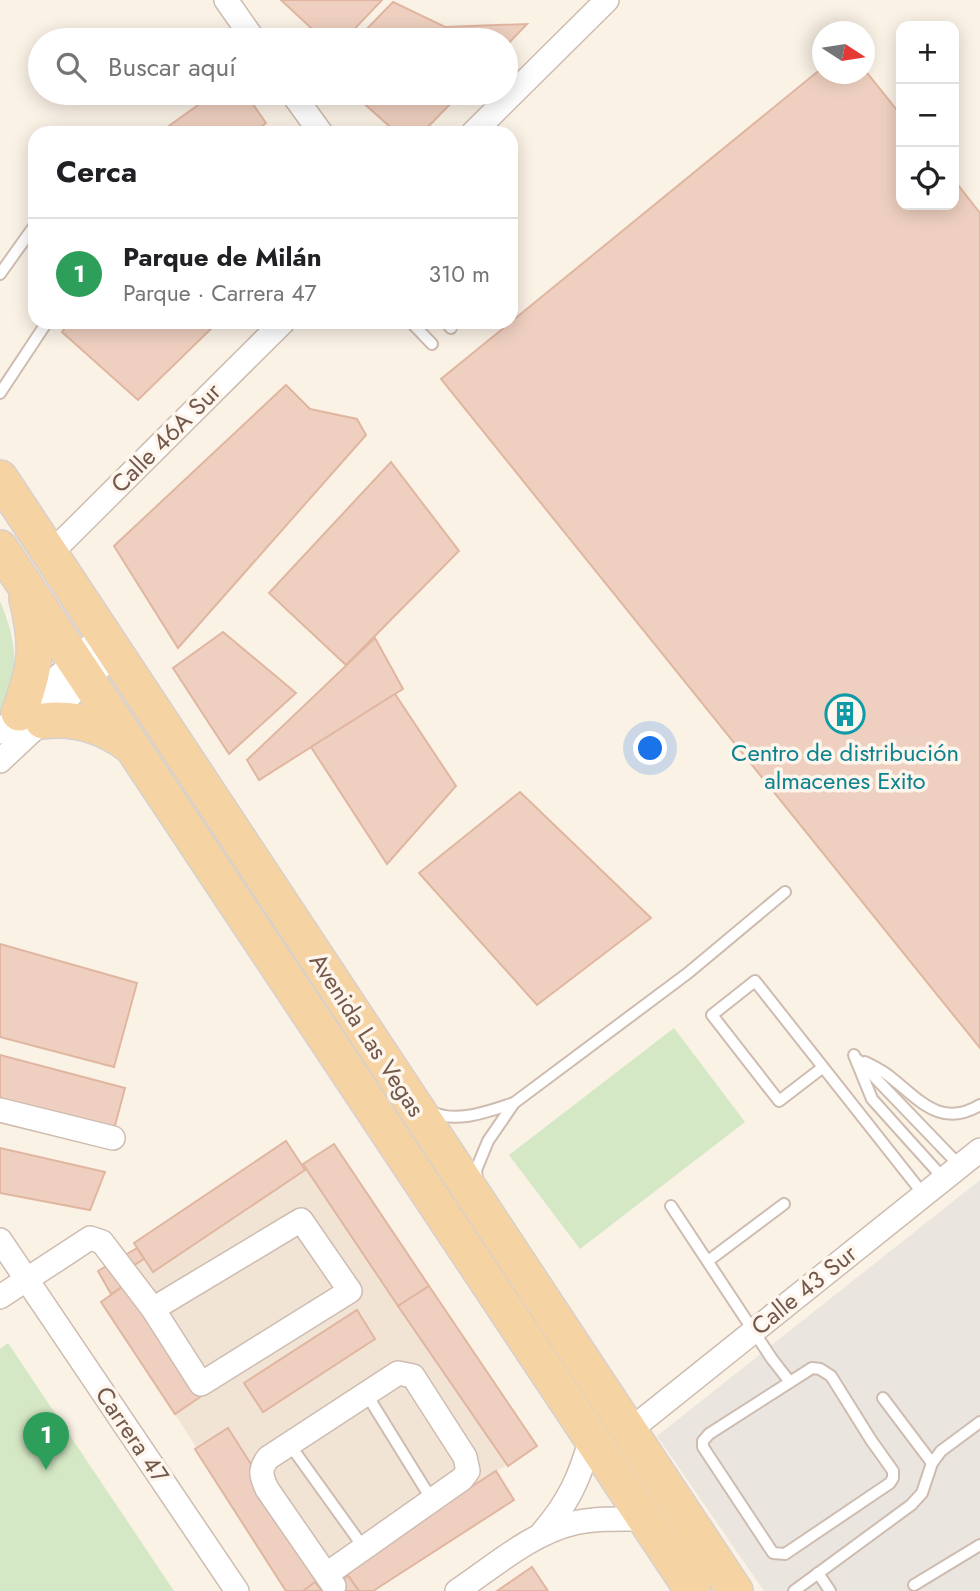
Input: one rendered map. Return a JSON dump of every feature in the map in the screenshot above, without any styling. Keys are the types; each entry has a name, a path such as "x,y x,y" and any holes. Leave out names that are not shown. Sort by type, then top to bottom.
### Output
{"main road":[{"name":"Avenida Las Vegas","path":"0,478 735,1591"},
{"name":"Avenida Las Vegas","path":"0,548 693,1591"},
{"path":"22,582 32,620 35,661 21,722 66,720 96,726 130,745"}],"street":[{"path":"226,0 246,28"},
{"path":"518,88 607,0"},
{"path":"301,105 316,126"},
{"path":"480,126 501,105"},
{"name":"Calle 46A Sur","path":"50,554 276,329"},
{"path":"0,761 21,722 109,643"},
{"path":"0,1110 113,1138"},
{"name":"Calle 43 Sur","path":"629,1431 980,1150"},
{"path":"0,1297 90,1238 102,1242 153,1309 201,1384 350,1292 301,1220 153,1309"},
{"name":"Carrera 47","path":"0,1240 237,1591"},
{"path":"398,1373 414,1376 465,1457 468,1471 462,1479 364,1548 330,1580 261,1476 261,1467 268,1458 367,1395 398,1373"},
{"path":"537,1538 562,1510 573,1491 591,1438"},
{"path":"457,1591 537,1538 572,1523 602,1519 645,1519"}],"lane":[{"path":"0,274 28,235"},
{"path":"0,393 42,329"},
{"path":"418,329 432,344"},
{"path":"477,1200 477,1170 496,1126 514,1102 688,973 785,892"},
{"path":"822,1068 779,1101 712,1015 755,981 924,1195"},
{"path":"854,1055 886,1074 928,1108 947,1115 980,1105"},
{"path":"854,1055 872,1099 952,1173"},
{"path":"854,1055 952,1173"},
{"path":"413,1103 441,1117 477,1115 514,1102"},
{"path":"708,1261 784,1204"},
{"path":"671,1206 790,1382"},
{"path":"812,1368 820,1369 831,1377 893,1471 893,1478 890,1483 785,1554 778,1555 773,1553 703,1447 709,1434 790,1382 812,1368"},
{"path":"367,1395 432,1500"},
{"path":"883,1398 932,1463"},
{"path":"794,1591 911,1506 922,1493 932,1463 941,1451 980,1422"},
{"path":"290,1445 364,1548"},
{"path":"914,1585 980,1545"},
{"path":"818,1573 830,1591"}],"shaded area":[{"path":"286,1141 302,1165 334,1144 537,1446 497,1471 514,1500 373,1591 286,1591 101,1302 111,1294 98,1271 136,1248 134,1243"},
{"path":"980,1180 980,1591 764,1591 657,1436"}],"green space":[{"path":"0,601 13,644 14,671 0,714"},
{"path":"674,1028 745,1122 580,1249 509,1155"},
{"path":"8,1343 174,1591 0,1591 0,1349"}],"building":[{"path":"281,0 382,0 355,28 311,28"},
{"path":"393,2 445,27 527,24 518,33 518,28 368,28"},
{"name":"Centro de distribución almacenes Exito","path":"812,76 812,84 875,83 896,109 896,210 959,210 959,186 980,213 980,1048 441,379 502,329 518,329 518,316"},
{"path":"198,105 253,105 266,123 262,126 169,126"},
{"path":"366,105 449,105 429,126 389,126"},
{"path":"64,329 211,329 138,400 62,332"},
{"path":"286,385 310,409 357,419 366,435 178,648 114,546"},
{"path":"391,462 459,551 346,665 269,593"},
{"path":"223,632 296,693 229,754 173,668"},
{"path":"375,638 403,689 259,780 247,760"},
{"path":"395,694 456,786 387,864 311,747"},
{"path":"520,792 651,918 537,1005 419,873"},
{"path":"0,944 137,983 114,1067 0,1037"},
{"path":"0,1055 125,1088 113,1133 0,1107"},
{"path":"286,1141 305,1170 153,1272 134,1243"},
{"path":"334,1144 429,1286 398,1306 303,1164"},
{"path":"0,1148 105,1172 90,1210 0,1193"},
{"path":"137,1248 144,1259 118,1275 123,1286 111,1294 98,1271"},
{"path":"128,1283 203,1395 175,1414 101,1302"},
{"path":"429,1286 537,1446 508,1466 398,1306"},
{"path":"357,1310 375,1339 263,1412 244,1383"},
{"path":"228,1428 323,1578 303,1591 286,1591 195,1449"},
{"path":"496,1471 514,1500 373,1591 359,1591 344,1569"},
{"path":"532,1567 548,1591 497,1591"},
{"path":"348,1576 359,1591 326,1591 334,1586"},
{"path":"315,1582 322,1591 303,1591"}],"place":[{"name":"Centro de distribución almacenes Exito","path":"845,714"},
{"name":"Parque de Milán","path":"46,1470"}]}
